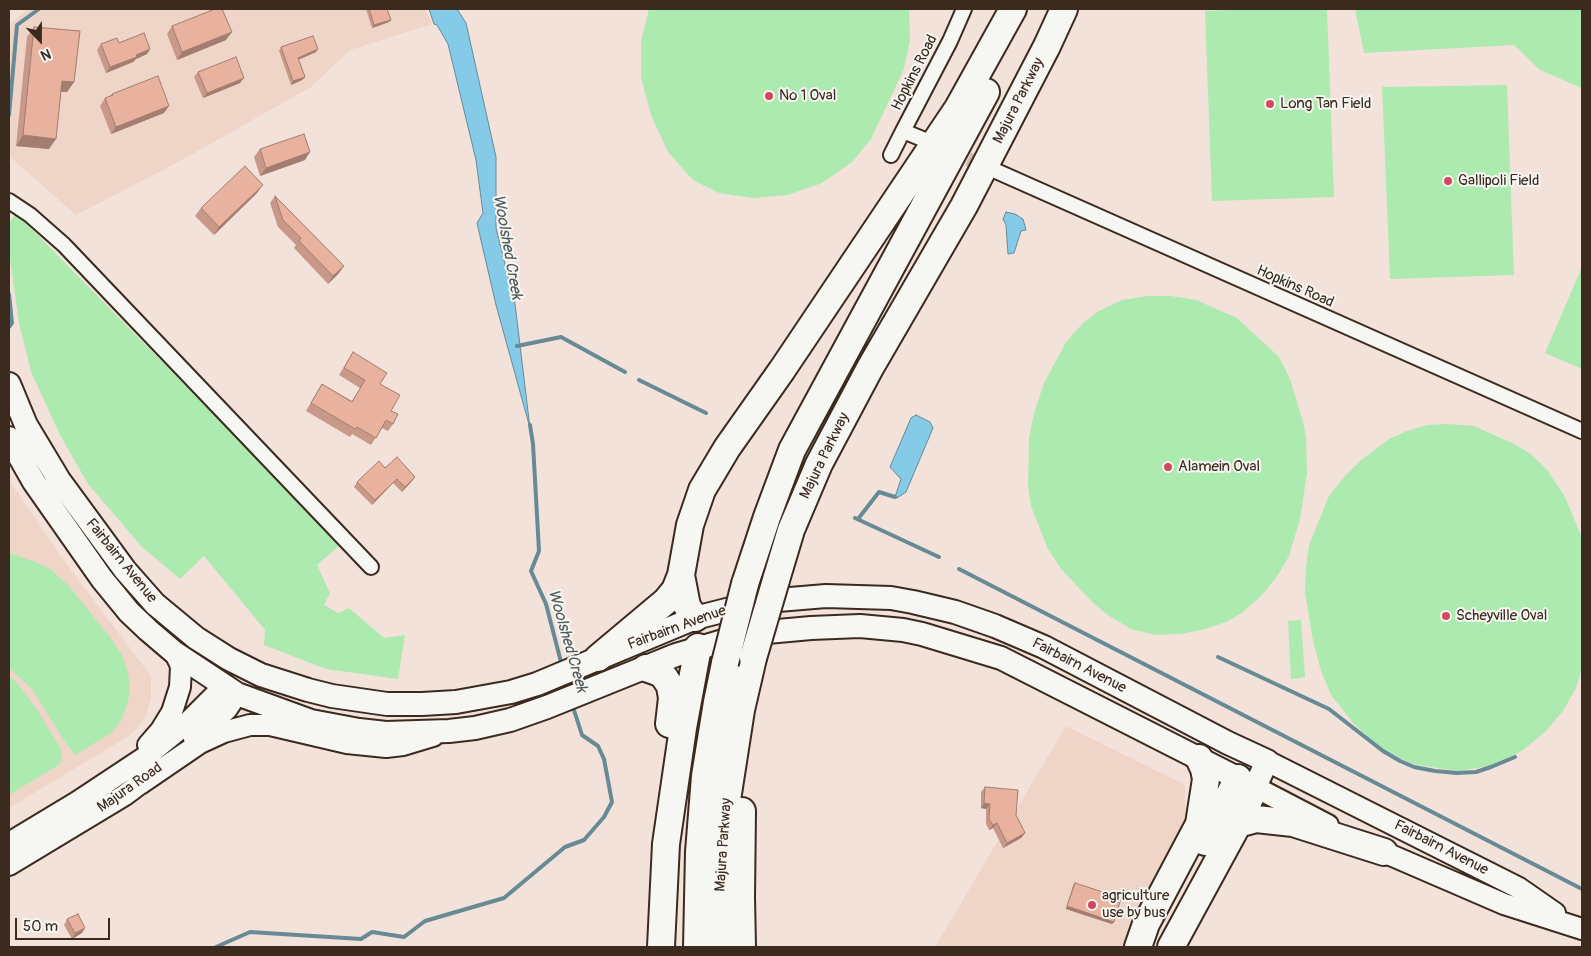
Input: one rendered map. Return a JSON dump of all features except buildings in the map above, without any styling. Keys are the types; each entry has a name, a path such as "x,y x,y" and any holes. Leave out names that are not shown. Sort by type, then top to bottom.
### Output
{"highway":[{"path":"595,660 666,601 675,590 681,575 690,525 708,480 727,448 782,370 958,108 1013,9"},
{"name":"Majura Parkway","path":"697,947 699,852 706,776 717,702 745,584 767,517 792,450 971,122 1026,9"},
{"name":"Majura Parkway","path":"719,947 722,844 741,710 753,658 791,530 819,464 870,368 964,206 1047,46 1064,9"},
{"path":"662,947 666,844 699,630 687,606 681,575"},
{"path":"742,947 741,842 744,792 753,716 753,658"},
{"path":"646,668 654,670 663,676 670,686 672,694 660,790 666,844"},
{"path":"1138,947 1146,924 1199,824 1206,779 1199,758"},
{"path":"1172,947 1238,824 1246,782"},
{"path":"1146,947 1246,782"},
{"path":"1238,824 1256,819 1293,823 1384,852"}],"main road":[{"name":"Fairbairn Avenue","path":"9,384 26,425 58,480 135,582 167,615 196,638 261,675 332,696 387,704 456,702 512,692 537,684 595,660 699,630 756,633 860,626 903,630 946,640 1001,658 1246,782 1270,796 1384,852 1504,904 1577,927"},
{"name":"Fairbairn Avenue","path":"9,438 34,482 102,579 129,612 175,653 231,690 311,721 386,734 449,732 475,728 510,720 646,668 724,610 766,601 826,596 891,598 955,612 995,626 1044,647 1519,888 1577,927"},
{"path":"135,776 172,712 181,680 181,666 175,653"},
{"path":"231,690 248,669"},
{"name":"Majura Road","path":"9,864 227,709 231,690"},
{"path":"135,776 224,732 250,725 279,726 347,742 386,747 403,745 449,732"},
{"path":"1246,782 1259,757"},
{"name":"Majura Road","path":"9,843 78,802 135,776"}],"street":[{"name":"Hopkins Road","path":"926,140 903,130 950,41 964,9"},
{"path":"891,155 903,130"},
{"name":"Hopkins Road","path":"996,171 1582,431"},
{"path":"9,201 30,215 64,245 371,567"}],"shaded area":[{"path":"28,9 425,9 432,24 350,50 311,87 180,161 76,215 9,156 9,25"},
{"path":"9,480 62,558 151,676 151,697 147,713 139,726 129,736 9,808"},
{"name":"agriculture use by bus","path":"1066,726 1185,785 1185,823 1125,947 935,947"}],"green space":[{"name":"No 1 Oval","path":"649,9 909,9 910,40 904,69 871,139 852,162 822,183 787,195 752,198 719,193 693,180 668,152 651,115 641,77 641,41"},
{"name":"Long Tan Field","path":"1327,9 1334,197 1212,201 1205,11"},
{"path":"1355,9 1582,9 1582,88 1540,70 1514,45 1364,53"},
{"name":"Gallipoli Field","path":"1507,85 1514,275 1390,279 1382,87"},
{"path":"16,213 341,544 317,565 330,593 324,605 338,613 349,608 384,638 405,635 398,679 326,669 264,645 265,630 204,556 180,579 142,547 88,484 60,435 31,372 19,323 9,252 9,223"},
{"path":"1582,267 1582,369 1545,353"},
{"name":"Alamein Oval","path":"1148,296 1171,296 1196,300 1237,318 1279,357 1290,379 1306,437 1307,473 1300,519 1289,556 1278,575 1262,595 1242,613 1226,622 1181,634 1156,635 1131,629 1109,616 1093,603 1061,569 1048,549 1031,506 1028,485 1029,438 1034,413 1044,383 1066,342 1083,323 1099,311 1122,300"},
{"name":"Scheyville Oval","path":"1427,425 1474,426 1531,454 1548,471 1565,497 1582,538 1582,667 1576,688 1563,711 1545,732 1523,750 1495,765 1458,771 1412,764 1379,747 1354,724 1331,695 1321,671 1313,641 1305,592 1309,545 1329,496 1345,476 1360,461 1389,439"},
{"path":"9,553 50,569 68,585 110,637 122,655 128,673 130,688 128,702 121,721 111,733 75,755 32,689 9,668"},
{"path":"1301,620 1305,677 1291,679 1288,621"},
{"path":"9,676 18,684 38,711 62,751 60,764 9,795"}],"water":[{"path":"429,9 457,9 466,23 496,157 496,228 515,304 530,428 496,305 477,223 483,213 476,160 448,44 437,25 434,24"},
{"path":"1006,212 1015,214 1023,219 1026,230 1021,231 1014,253 1008,254 1006,225 1003,219"},
{"path":"916,415 930,422 933,428 906,492 897,498 895,497 901,479 890,467 911,418"}],"waterway":[{"path":"9,115 17,25 39,9"},
{"path":"9,294 12,323 9,327"},
{"path":"517,346 561,337 625,372"},
{"path":"639,380 706,413"},
{"name":"Woolshed Creek","path":"530,425 533,444 539,551 531,571 546,604 562,666"},
{"path":"858,519 879,492 895,497"},
{"path":"855,518 939,557"},
{"path":"959,569 1582,889"},
{"path":"1218,657 1329,709 1383,751 1414,767 1457,773 1476,772 1515,757"},
{"name":"Woolshed Creek","path":"216,947 250,932 361,939 372,932 404,937 425,921 504,898 565,847 584,840 604,817 612,802 604,759 598,746 582,735 572,704"}],"tunnel":[{"path":"949,150 988,168"}],"place":[{"name":"No 1 Oval","path":"769,96"},
{"name":"Long Tan Field","path":"1270,104"},
{"name":"Gallipoli Field","path":"1448,181"},
{"name":"Alamein Oval","path":"1168,467"},
{"name":"Scheyville Oval","path":"1446,616"},
{"name":"agriculture use by bus","path":"1092,905"}]}
